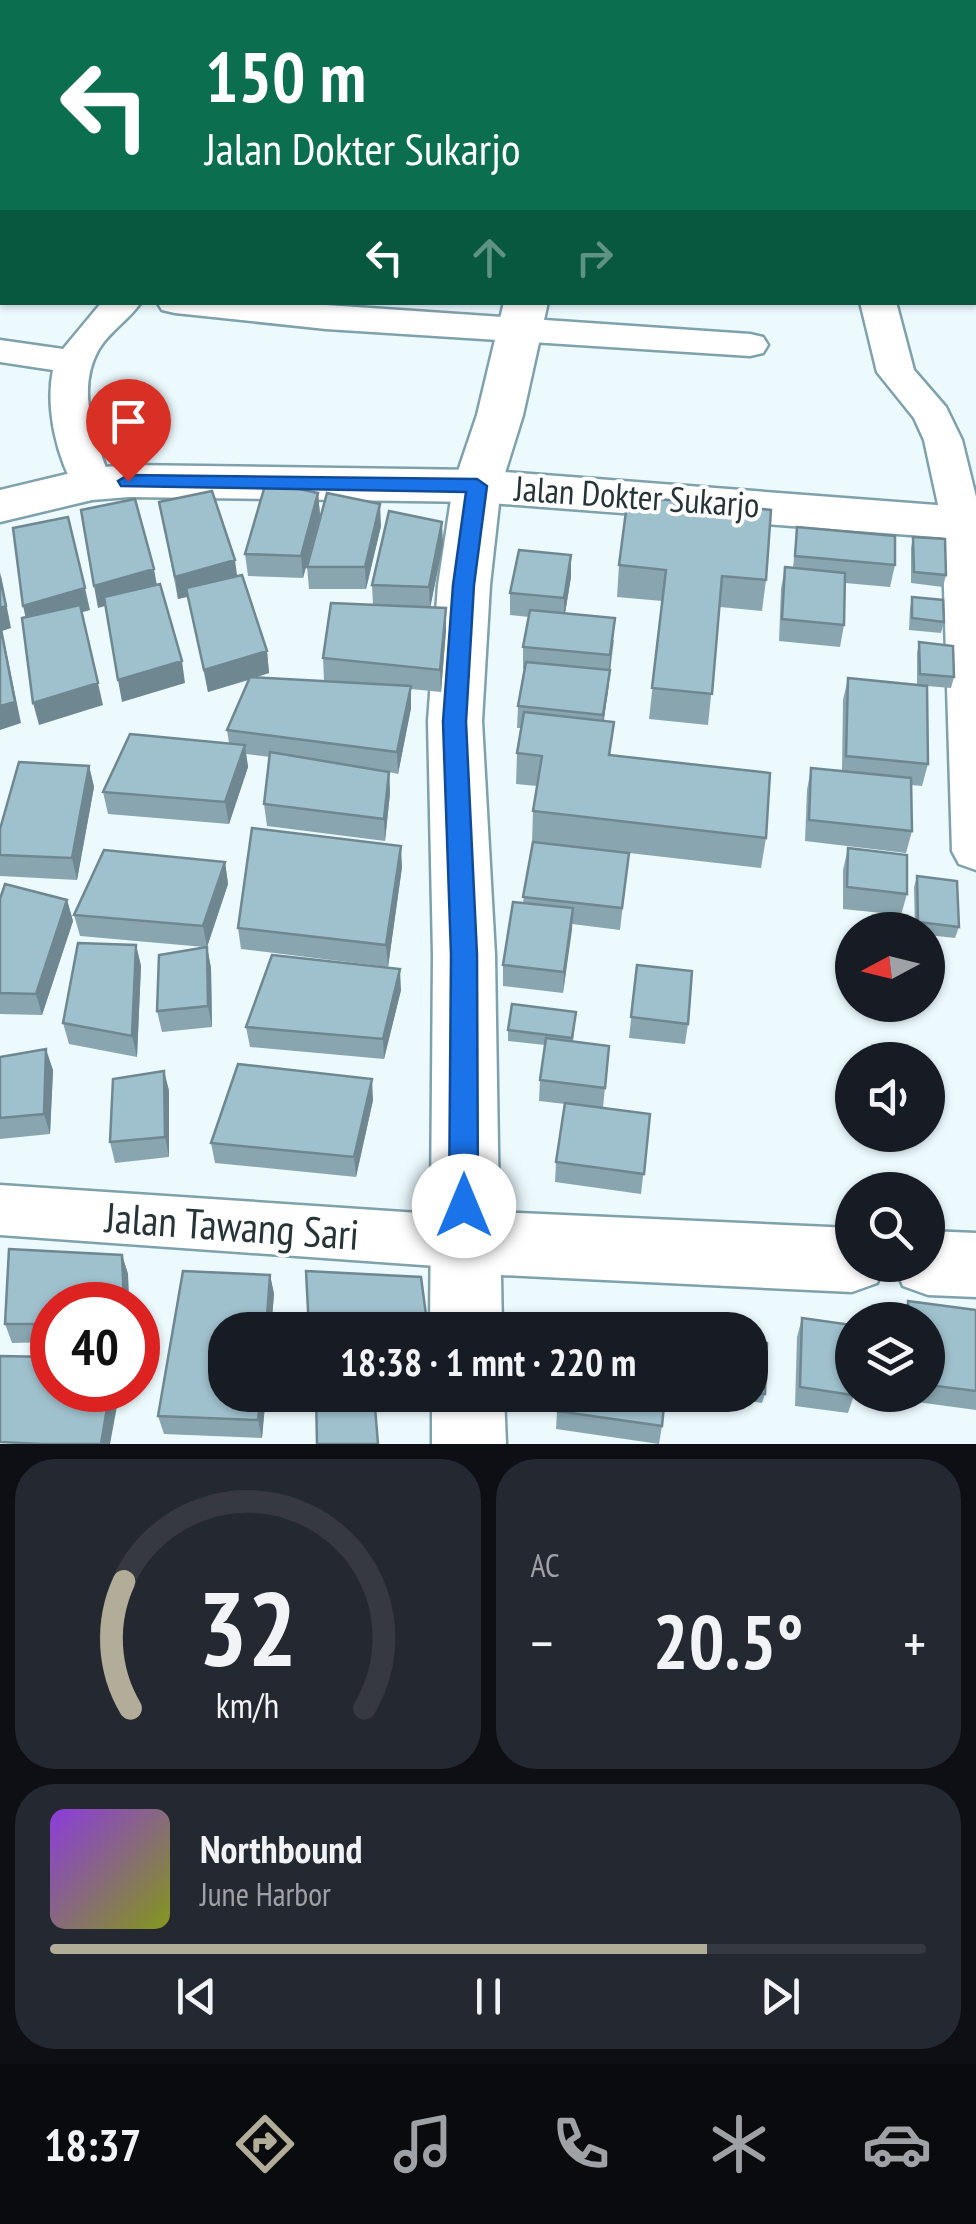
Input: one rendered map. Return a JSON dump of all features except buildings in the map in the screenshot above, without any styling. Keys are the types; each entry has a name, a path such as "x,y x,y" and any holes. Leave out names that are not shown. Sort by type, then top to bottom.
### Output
{"street":[{"path":"92,484 68,399 71,360 98,324 120,305"},
{"path":"203,305 326,318 524,316 750,344"},
{"path":"879,305 896,372 932,415 969,524 976,851"},
{"path":"466,1312 464,955 454,722 464,585 477,486 524,316"},
{"path":"0,351 71,360"},
{"name":"Jalan Dokter Sukarjo","path":"0,506 92,484 128,481 477,486 969,524"},
{"name":"Jalan Tawang Sari","path":"0,1210 464,1242"},
{"path":"464,1242 835,1259"},
{"path":"945,1264 976,1266"},
{"path":"468,1412 469,1444"}],"route":[{"path":"128,481 477,486 464,585 454,722 464,955 464,1206"}]}
